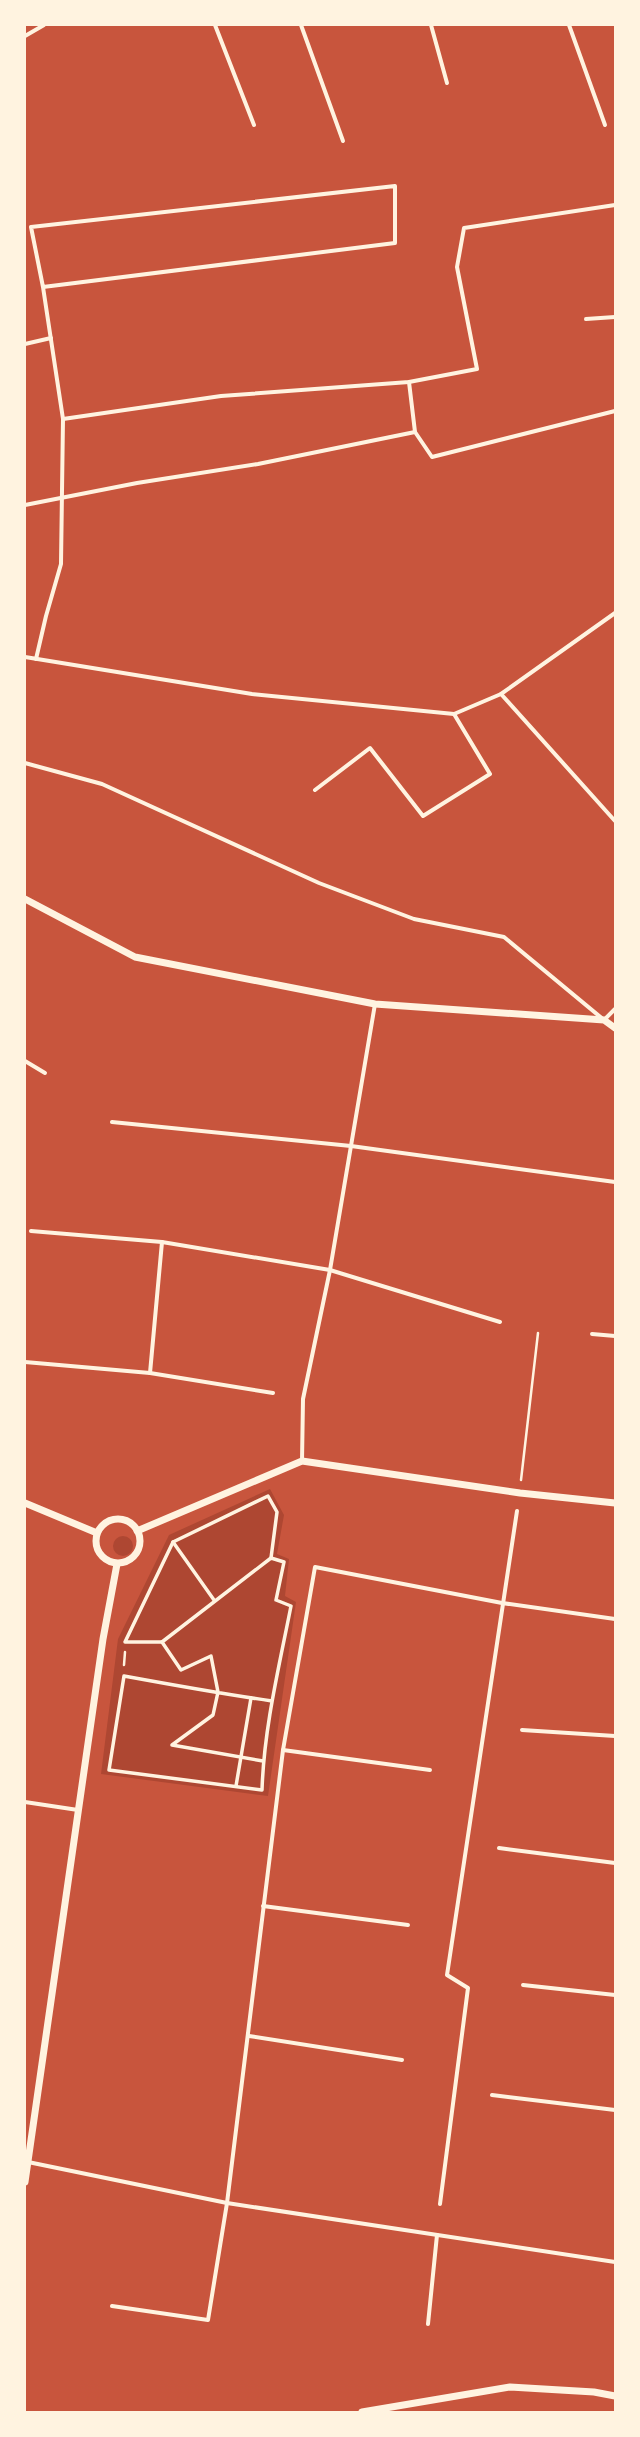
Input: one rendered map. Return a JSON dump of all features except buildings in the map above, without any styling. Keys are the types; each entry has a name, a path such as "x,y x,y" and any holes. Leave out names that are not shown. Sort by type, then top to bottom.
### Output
{"street":[{"path":"25,36 44,25"},
{"path":"215,25 254,125"},
{"path":"300,25 343,141"},
{"path":"431,25 447,83"},
{"path":"569,25 605,125"},
{"path":"36,660 46,616 61,564 61,498 64,419 43,287 31,227 395,186 395,243 43,287"},
{"path":"64,419 221,396 409,382 477,370 457,268 464,228 615,205"},
{"path":"586,319 615,317"},
{"path":"25,344 51,338"},
{"path":"409,382 414,432 432,457 615,410"},
{"path":"25,504 137,483 258,464 414,432"},
{"path":"25,657 252,694 454,714 501,694 615,613"},
{"path":"501,694 615,821"},
{"path":"315,790 370,748 423,816 490,774 454,714"},
{"path":"25,764 102,784 319,883 414,919 504,937 615,1028"},
{"path":"25,899 135,957 375,1004 604,1020"},
{"path":"302,1461 303,1399 330,1270 375,1004"},
{"path":"604,1020 615,1008"},
{"path":"25,1061 45,1072"},
{"path":"112,1122 351,1146 615,1182"},
{"path":"31,1231 162,1242 330,1270 500,1322"},
{"path":"150,1373 162,1242"},
{"path":"592,1334 615,1336"},
{"path":"25,1362 150,1373 273,1393"},
{"path":"137,1531 302,1461 520,1493 615,1503"},
{"path":"268,1496 277,1512 271,1558 214,1600 162,1642 125,1642 173,1542 268,1496"},
{"path":"25,1503 97,1533"},
{"path":"440,2204 468,1988 447,1975 517,1511"},
{"path":"119,1519 132,1525 137,1531 139,1546 137,1553 132,1559 117,1564 110,1562 99,1553 96,1547 97,1533 106,1522 119,1519"},
{"path":"173,1542 214,1600"},
{"path":"271,1558 284,1562 276,1600 291,1606 272,1701 263,1761 262,1790 109,1770 124,1676 272,1701"},
{"path":"25,2182 26,2161 103,1639 117,1564"},
{"path":"112,2306 208,2320 227,2203 249,2036 263,1906 283,1750 315,1567 502,1603 615,1618"},
{"path":"162,1642 181,1670 212,1656 218,1692 213,1715 172,1745 263,1761"},
{"path":"236,1786 251,1698"},
{"path":"522,1730 615,1736"},
{"path":"283,1750 430,1770"},
{"path":"25,1802 78,1810"},
{"path":"499,1848 615,1862"},
{"path":"263,1906 408,1925"},
{"path":"523,1985 615,1996"},
{"path":"249,2036 402,2060"},
{"path":"492,2096 615,2110"},
{"path":"26,2161 227,2203 615,2262"},
{"path":"428,2324 437,2235"},
{"path":"362,2412 510,2387 594,2392 615,2396"}],"path":[{"path":"520,1493 538,1334"}],"shaded area":[{"path":"270,1489 284,1515 277,1554 289,1559 285,1596 296,1602 268,1796 101,1774 118,1639 169,1535"},
{"path":"123,1536 130,1539 133,1546 130,1553 123,1556 116,1553 113,1546 116,1539"}]}
